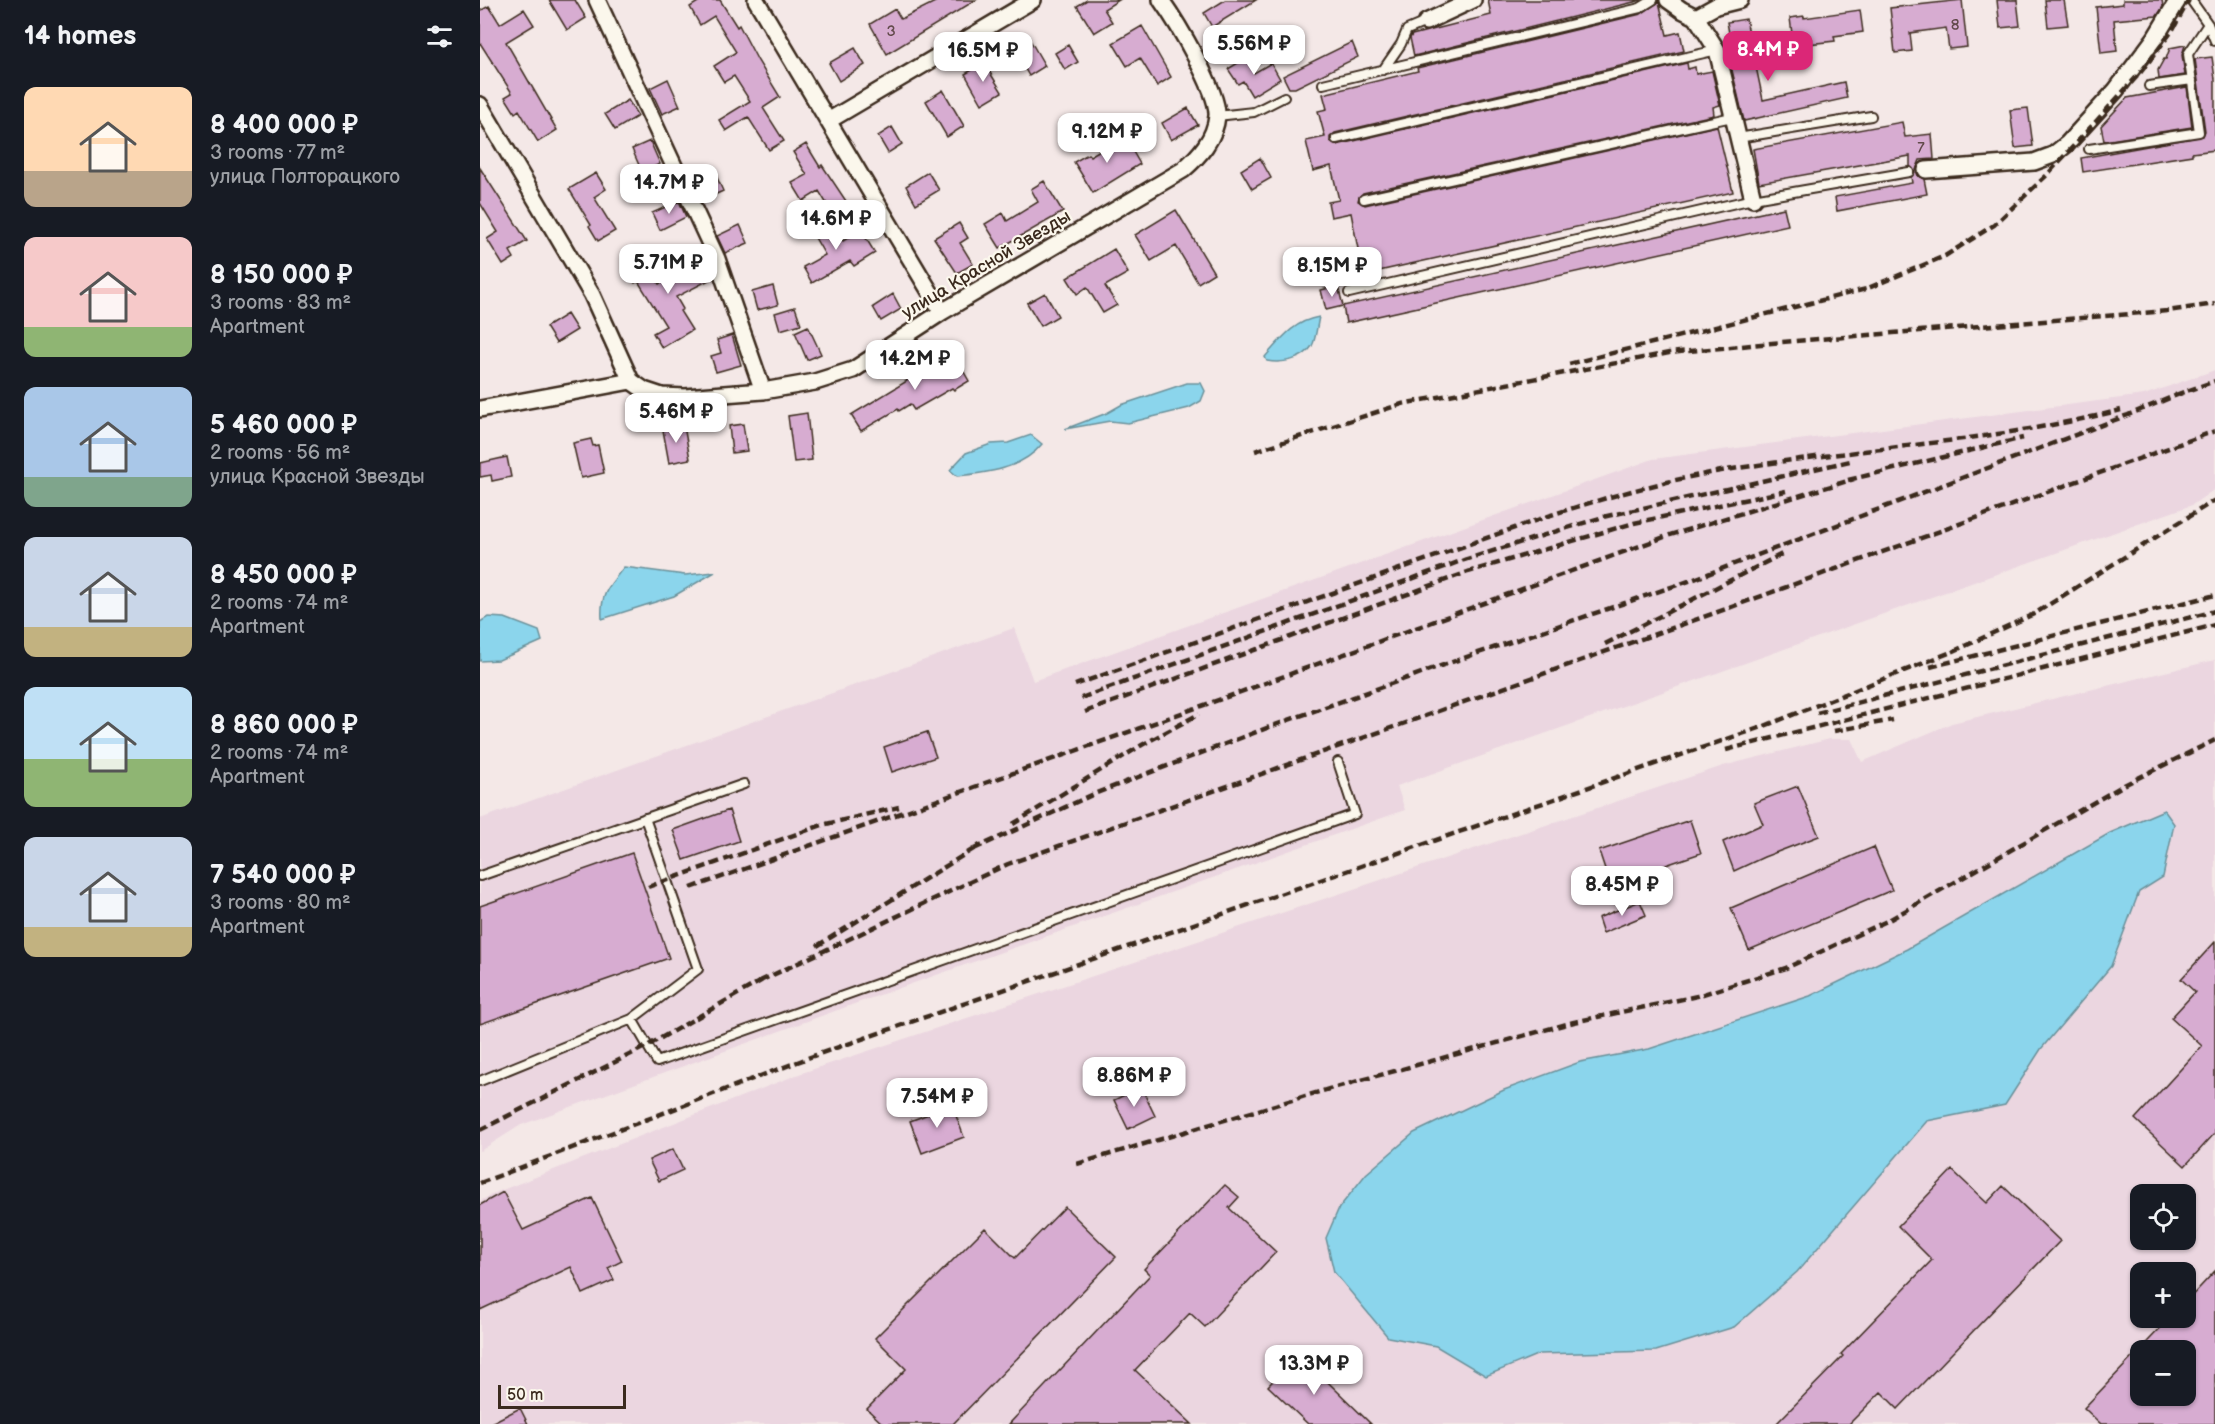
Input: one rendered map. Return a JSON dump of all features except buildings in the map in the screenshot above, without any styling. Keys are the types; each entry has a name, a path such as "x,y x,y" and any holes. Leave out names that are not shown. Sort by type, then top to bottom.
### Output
{"street":[{"path":"597,0 717,260 763,391"},
{"path":"756,0 942,312"},
{"path":"828,121 1033,0"},
{"path":"1161,0 1174,18 1214,96 1217,116"},
{"path":"1426,22 1473,0"},
{"path":"1668,0 1696,16 1717,50 1753,199"},
{"path":"1696,16 1716,6 1740,0"},
{"path":"1926,170 2034,162 2053,155 2067,144 2116,90 2155,38 2178,0"},
{"path":"480,105 592,296 630,381 480,410"},
{"name":"улица Красной Звезды","path":"630,381 644,390 662,396 685,397 763,391 815,382 853,370 942,312 1183,170 1202,153 1212,134 1217,116"}],"lane":[{"path":"1323,84 1640,8 1653,0"},
{"path":"2191,0 2208,24 2215,41"},
{"path":"1383,70 1401,44 1407,30 1426,22"},
{"path":"2089,149 2199,132 2187,54 2208,24"},
{"path":"1336,139 1717,50"},
{"path":"2149,86 2192,80"},
{"path":"1217,116 1254,112 1284,97"},
{"path":"1738,138 1872,116"},
{"path":"1364,199 1732,117"},
{"path":"1349,293 1753,199 1909,172"},
{"path":"632,1019 657,1062 1355,814 1338,762"},
{"path":"480,876 744,784"},
{"path":"480,1081 632,1019 698,969 645,818"}],"shaded area":[{"path":"2215,370 2215,489 2192,505 1397,786 1405,810 857,1003 521,1125 480,1151 480,819 1014,628 1033,681 1653,459 2144,395"},
{"path":"2215,660 2215,1424 480,1424 480,1201 497,1192 799,1074 1723,766 1830,739 1851,739 1862,762 1952,723"}],"water":[{"path":"1319,317 1314,340 1308,351 1292,360 1267,361 1265,357 1289,332 1302,322"},
{"path":"1187,383 1201,383 1205,391 1201,401 1189,408 1128,423 1110,421 1065,429 1107,413 1121,405"},
{"path":"1031,435 1042,444 1034,452 1014,464 992,471 957,476 950,470 966,453 991,444 1008,443"},
{"path":"624,567 685,575 715,572 674,596 602,619 604,597"},
{"path":"488,617 505,618 539,631 542,641 499,660 480,661 480,622"},
{"path":"2164,810 2174,824 2163,877 2139,892 2111,966 2041,1049 2005,1105 1927,1121 1797,1272 1734,1327 1656,1351 1539,1354 1486,1376 1436,1346 1388,1337 1334,1272 1326,1238 1339,1208 1366,1174 1414,1133 1504,1090 1580,1062 1649,1049 1810,996 1907,949 2110,833"}],"railway":[{"path":"1569,364 1866,289 1945,256 1994,225 2047,175 2141,72 2172,31 2189,0"},
{"path":"1255,451 1402,404 1669,353 2167,311 2215,304"},
{"path":"2175,395 2215,381"},
{"path":"974,849 1094,794 1272,726 1689,581 2182,393"},
{"path":"1075,685 1551,515 1630,491 1690,477 1761,465 2019,431 2121,410"},
{"path":"760,981 1008,864 1737,605 2215,431"},
{"path":"1848,480 2023,438"},
{"path":"1081,698 1464,560 1538,537 1603,517 1850,461"},
{"path":"691,888 1238,693 1670,535 1854,479"},
{"path":"1085,712 1468,572 1634,523 1786,491"},
{"path":"480,1183 813,1056 1762,727 1954,651 2034,614 2215,500"},
{"path":"1605,644 1782,554"},
{"path":"1930,667 2215,595"},
{"path":"1817,713 2215,611"},
{"path":"1726,750 2215,625"},
{"path":"1013,824 1142,745 1199,714"},
{"path":"1834,731 1893,720"},
{"path":"1077,1164 1329,1089 1574,1022 1697,996 1786,968 1889,920 2124,785 2215,740"},
{"path":"648,887 822,825 899,807"},
{"path":"817,946 980,845"},
{"path":"480,1130 647,1046 766,978"}]}
